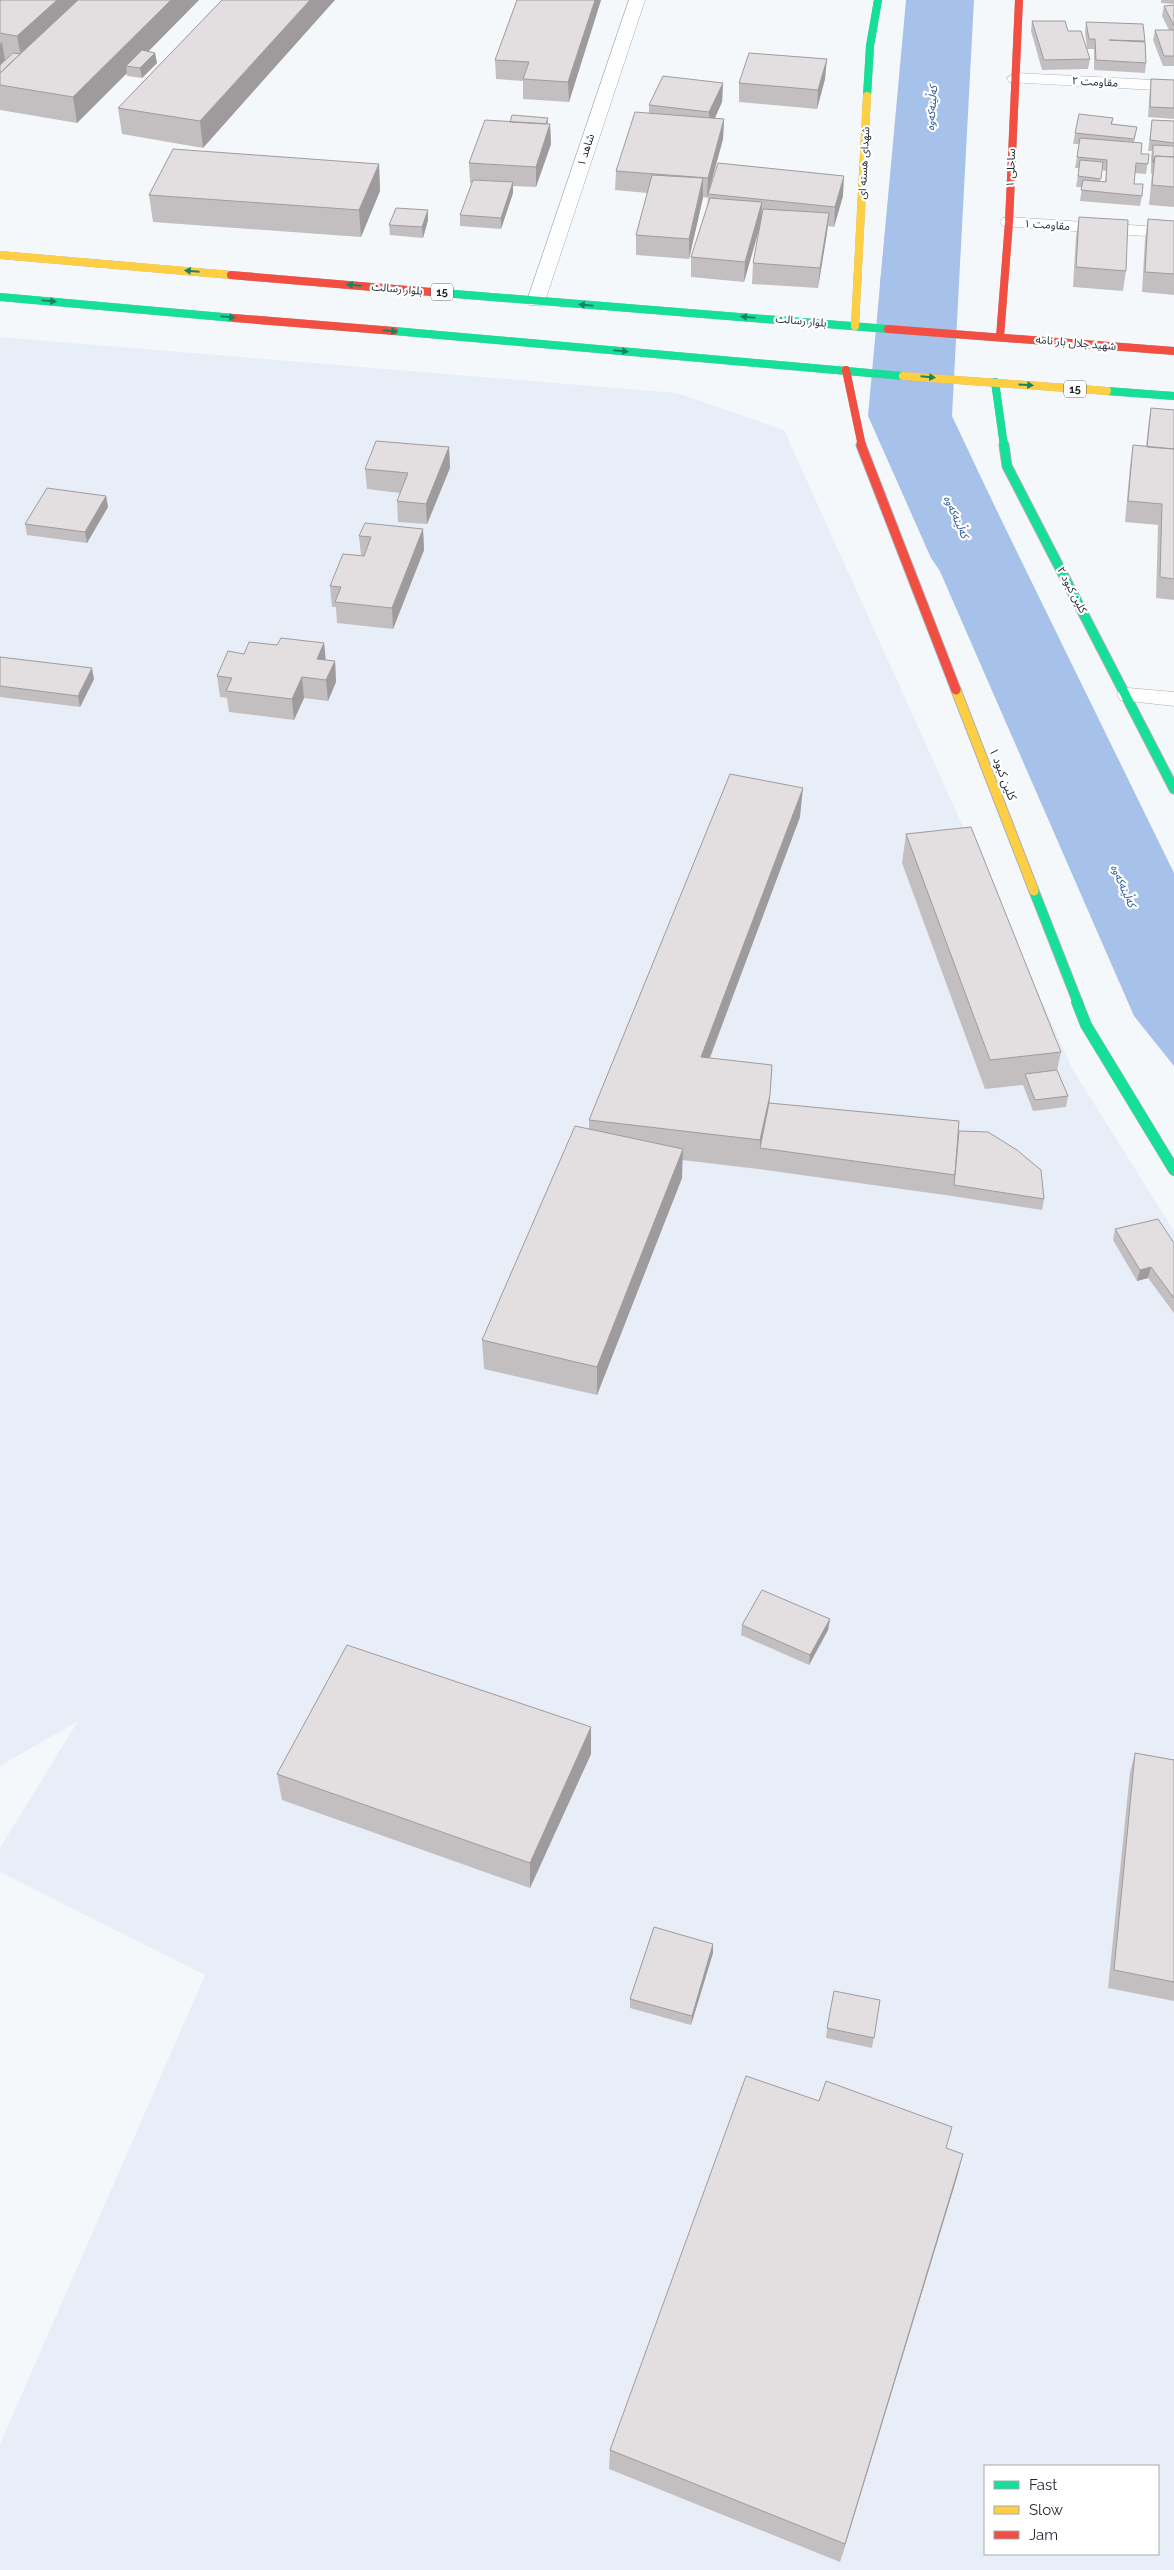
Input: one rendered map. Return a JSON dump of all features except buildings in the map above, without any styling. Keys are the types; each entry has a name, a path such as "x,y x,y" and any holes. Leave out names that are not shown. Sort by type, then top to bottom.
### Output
{"street":[{"name":"شاهد ۱","path":"536,301 637,0"},
{"name":"شهدای هسته ای","path":"855,326 870,46 878,0"},
{"name":"ساحلی ۱","path":"1000,336 1009,222 1020,0"},
{"name":"مقاومت ۲","path":"1015,78 1174,86"},
{"name":"مقاومت ۱","path":"1009,222 1174,233"},
{"name":"بلوار رسالت","path":"0,255 536,301 977,335"},
{"name":"15","path":"0,297 880,374 1174,396"},
{"name":"شهید جلال بار نامه","path":"977,335 1174,351"},
{"name":"کلین کبود ۱","path":"846,370 858,436 1086,1025 1174,1170"},
{"name":"کلین کبود ۲","path":"995,382 1007,466 1128,695 1174,789"},
{"path":"1128,695 1174,699"}],"shaded area":[{"path":"0,337 677,393 784,430 1073,1070 1174,1231 1174,2570 0,2570 0,2444 205,1975 0,1872 0,1848 78,1721 0,1766"}],"water":[{"path":"908,0 970,0 952,290 880,284"},
{"path":"881,409 949,413 1174,873 1174,1066 1134,1016 877,427"}],"waterway":[{"name":"کەڵینەکەوە","path":"940,0 910,416 975,558"}],"traffic: fast":[{"path":"867,96 870,46 878,0"},
{"path":"443,293 888,329"},
{"path":"0,297 234,318"},
{"path":"394,331 903,376"},
{"path":"995,382 1007,466 1174,789"},
{"path":"1107,391 1174,396"},
{"path":"1034,891 1086,1025 1174,1170"}],"traffic: slow":[{"path":"855,326 867,96"},
{"path":"0,255 231,275"},
{"path":"903,376 1107,391"},
{"path":"956,690 1034,891"}],"traffic: jam":[{"path":"1000,337 1009,222 1019,0"},
{"path":"231,275 443,293"},
{"path":"234,318 394,331"},
{"path":"888,329 1174,351"},
{"path":"846,370 858,436 956,690"}]}
